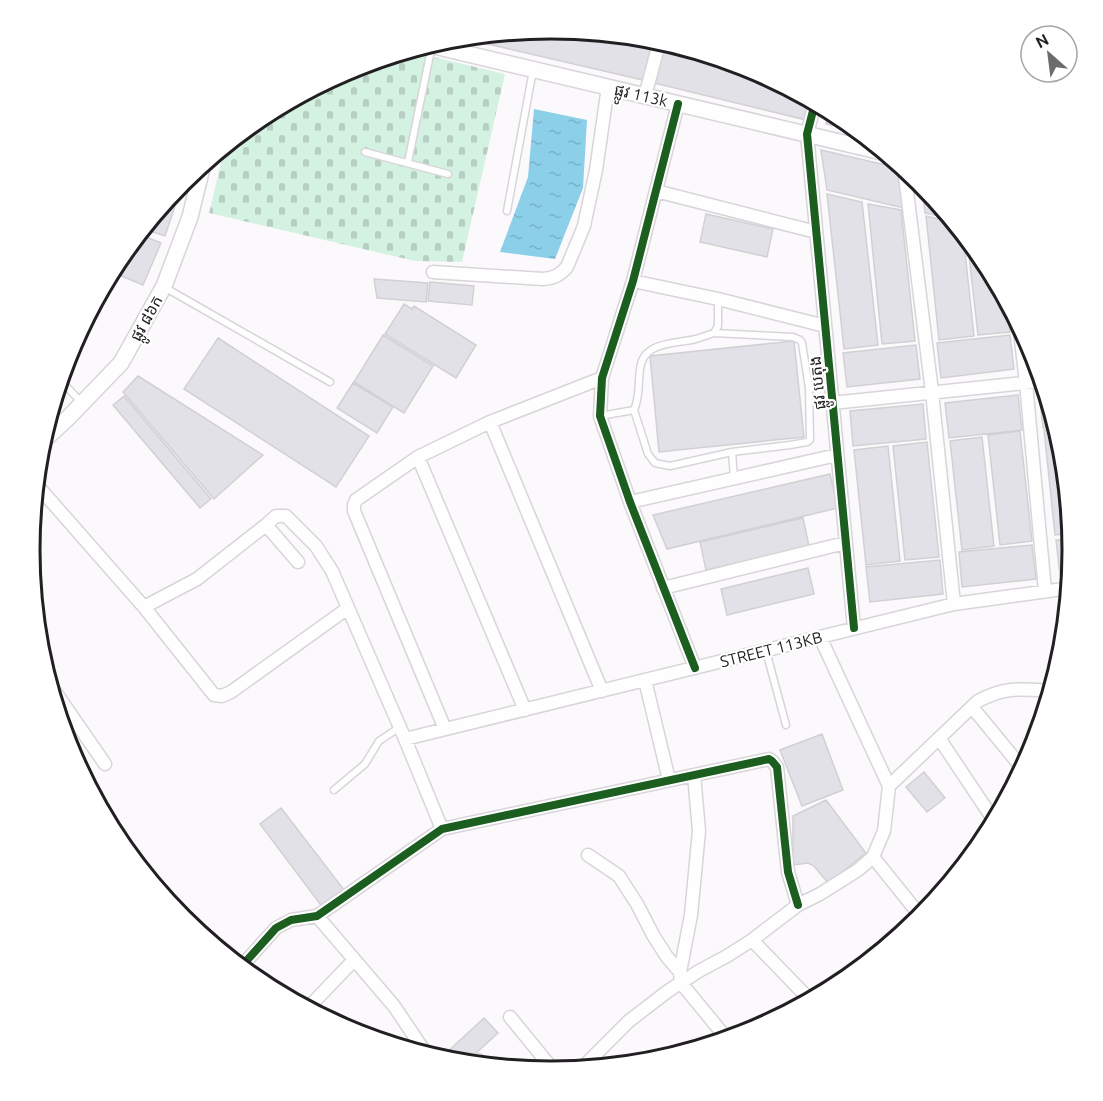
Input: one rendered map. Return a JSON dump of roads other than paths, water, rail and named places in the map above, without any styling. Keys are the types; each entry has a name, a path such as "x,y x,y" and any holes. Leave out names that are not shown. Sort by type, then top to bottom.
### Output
{"street":[{"name":"ផ្លូវ 113k","path":"460,48 534,69 867,149"},
{"path":"645,96 657,50"},
{"path":"433,272 543,279 553,278 563,272 584,226 596,170 608,87"},
{"path":"678,104 633,281 602,378 600,416 630,502 695,668"},
{"name":"ផ្លូវ បេតុង","path":"813,111 807,134 854,628"},
{"name":"ផ្លូវ ៨៦ក","path":"54,430 121,363 164,286 190,217 199,180"},
{"path":"906,182 932,392 954,603"},
{"path":"656,191 816,232"},
{"path":"633,281 718,299 825,326"},
{"path":"1022,351 1045,591"},
{"path":"445,729 354,511 356,500 418,457 490,422 602,378"},
{"path":"832,403 1034,382"},
{"path":"490,422 602,691"},
{"path":"630,502 837,455"},
{"path":"418,457 525,710"},
{"path":"43,492 144,607 214,695 222,696 231,692 348,608"},
{"path":"144,607 198,579 276,516 286,516 316,546 332,571 442,829"},
{"path":"266,525 298,562"},
{"path":"663,588 845,543"},
{"name":"STREET 113KB","path":"405,739 954,603 1062,589"},
{"path":"589,1061 629,1021 680,977 752,940 798,905 820,894 873,857 884,831 889,786 820,637"},
{"path":"645,680 669,780"},
{"path":"889,786 978,701 993,693 1012,689 1044,691"},
{"path":"64,704 105,764"},
{"path":"972,707 1017,762"},
{"path":"939,738 989,814"},
{"path":"247,961 276,928 291,920 317,916 442,829 769,759 777,767 788,872 798,905"},
{"path":"680,977 691,915 699,831 694,775"},
{"path":"588,855 619,876 680,977 722,1033"},
{"path":"873,857 915,910"},
{"path":"317,916 394,1006 420,1045"},
{"path":"752,940 805,994"},
{"path":"313,1003 354,960"},
{"path":"510,1017 547,1062"}],"lane":[{"path":"408,162 429,54"},
{"path":"507,211 534,69"},
{"path":"365,152 448,174"},
{"path":"164,286 330,382"},
{"path":"714,333 718,326 718,299"},
{"path":"714,333 793,337 800,340 804,346 808,388 810,440 807,442 732,452 670,466 655,463 648,454 634,410 637,404 640,360 646,353 654,347 714,333"},
{"path":"808,388 831,385"},
{"path":"67,387 82,404"},
{"path":"600,416 634,410"},
{"path":"732,452 734,478"},
{"path":"766,650 786,725"},
{"path":"334,790 365,764 380,741 400,727"}],"water":[{"path":"534,109 587,120 583,188 555,259 500,252 528,177"}]}
